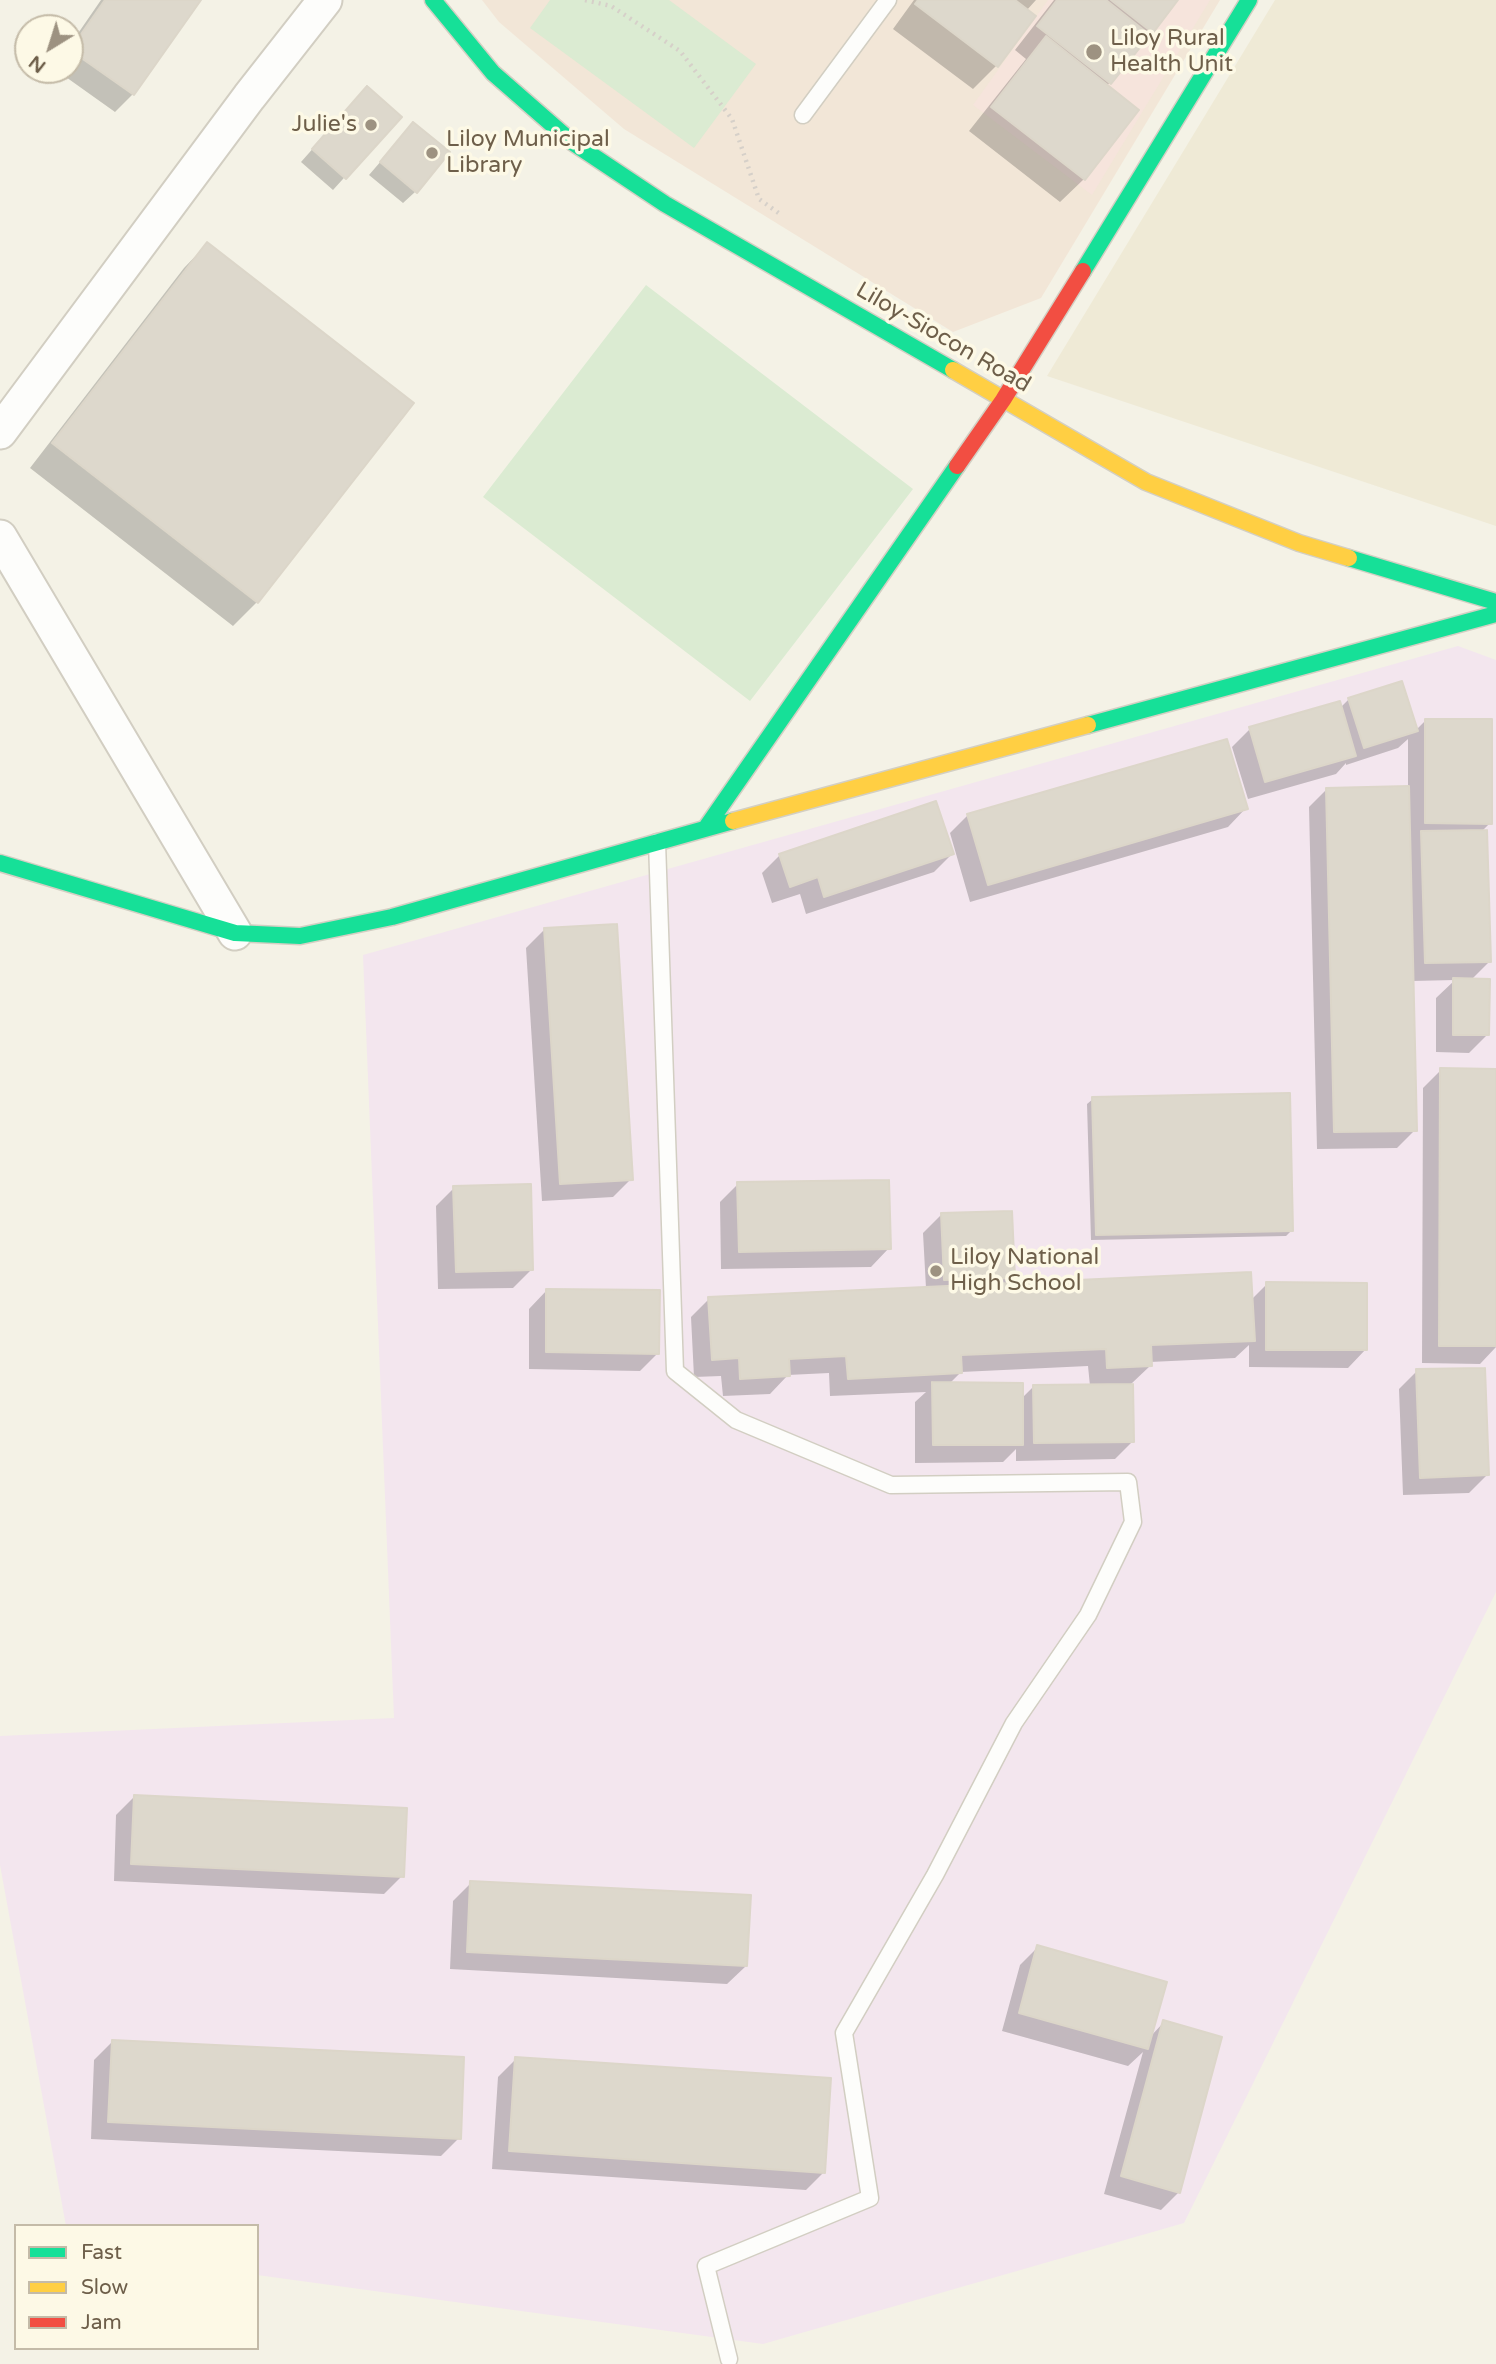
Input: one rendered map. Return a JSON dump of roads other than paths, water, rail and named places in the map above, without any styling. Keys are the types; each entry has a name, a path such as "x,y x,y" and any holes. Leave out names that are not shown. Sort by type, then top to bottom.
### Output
{"street":[{"path":"0,432 249,97 325,0"},
{"name":"Liloy-Siocon Road","path":"433,0 493,73 572,142 666,204 1146,482 1299,543 1496,602"},
{"path":"705,829 1003,400 1249,0"},
{"path":"0,537 235,933"},
{"path":"0,863 235,933 300,936 392,917 657,842 1496,614"}],"lane":[{"path":"803,115 888,0"},
{"path":"657,842 675,1371 736,1420 891,1485 1128,1482 1133,1522 1088,1615 1014,1723 934,1875 844,2033 870,2198 706,2266 729,2358"}],"place":[{"name":"Liloy Rural Health Unit","path":"1094,52"},
{"name":"Julie's","path":"371,125"},
{"name":"Liloy Municipal Library","path":"432,153"},
{"name":"Liloy National High School","path":"936,1271"}]}
